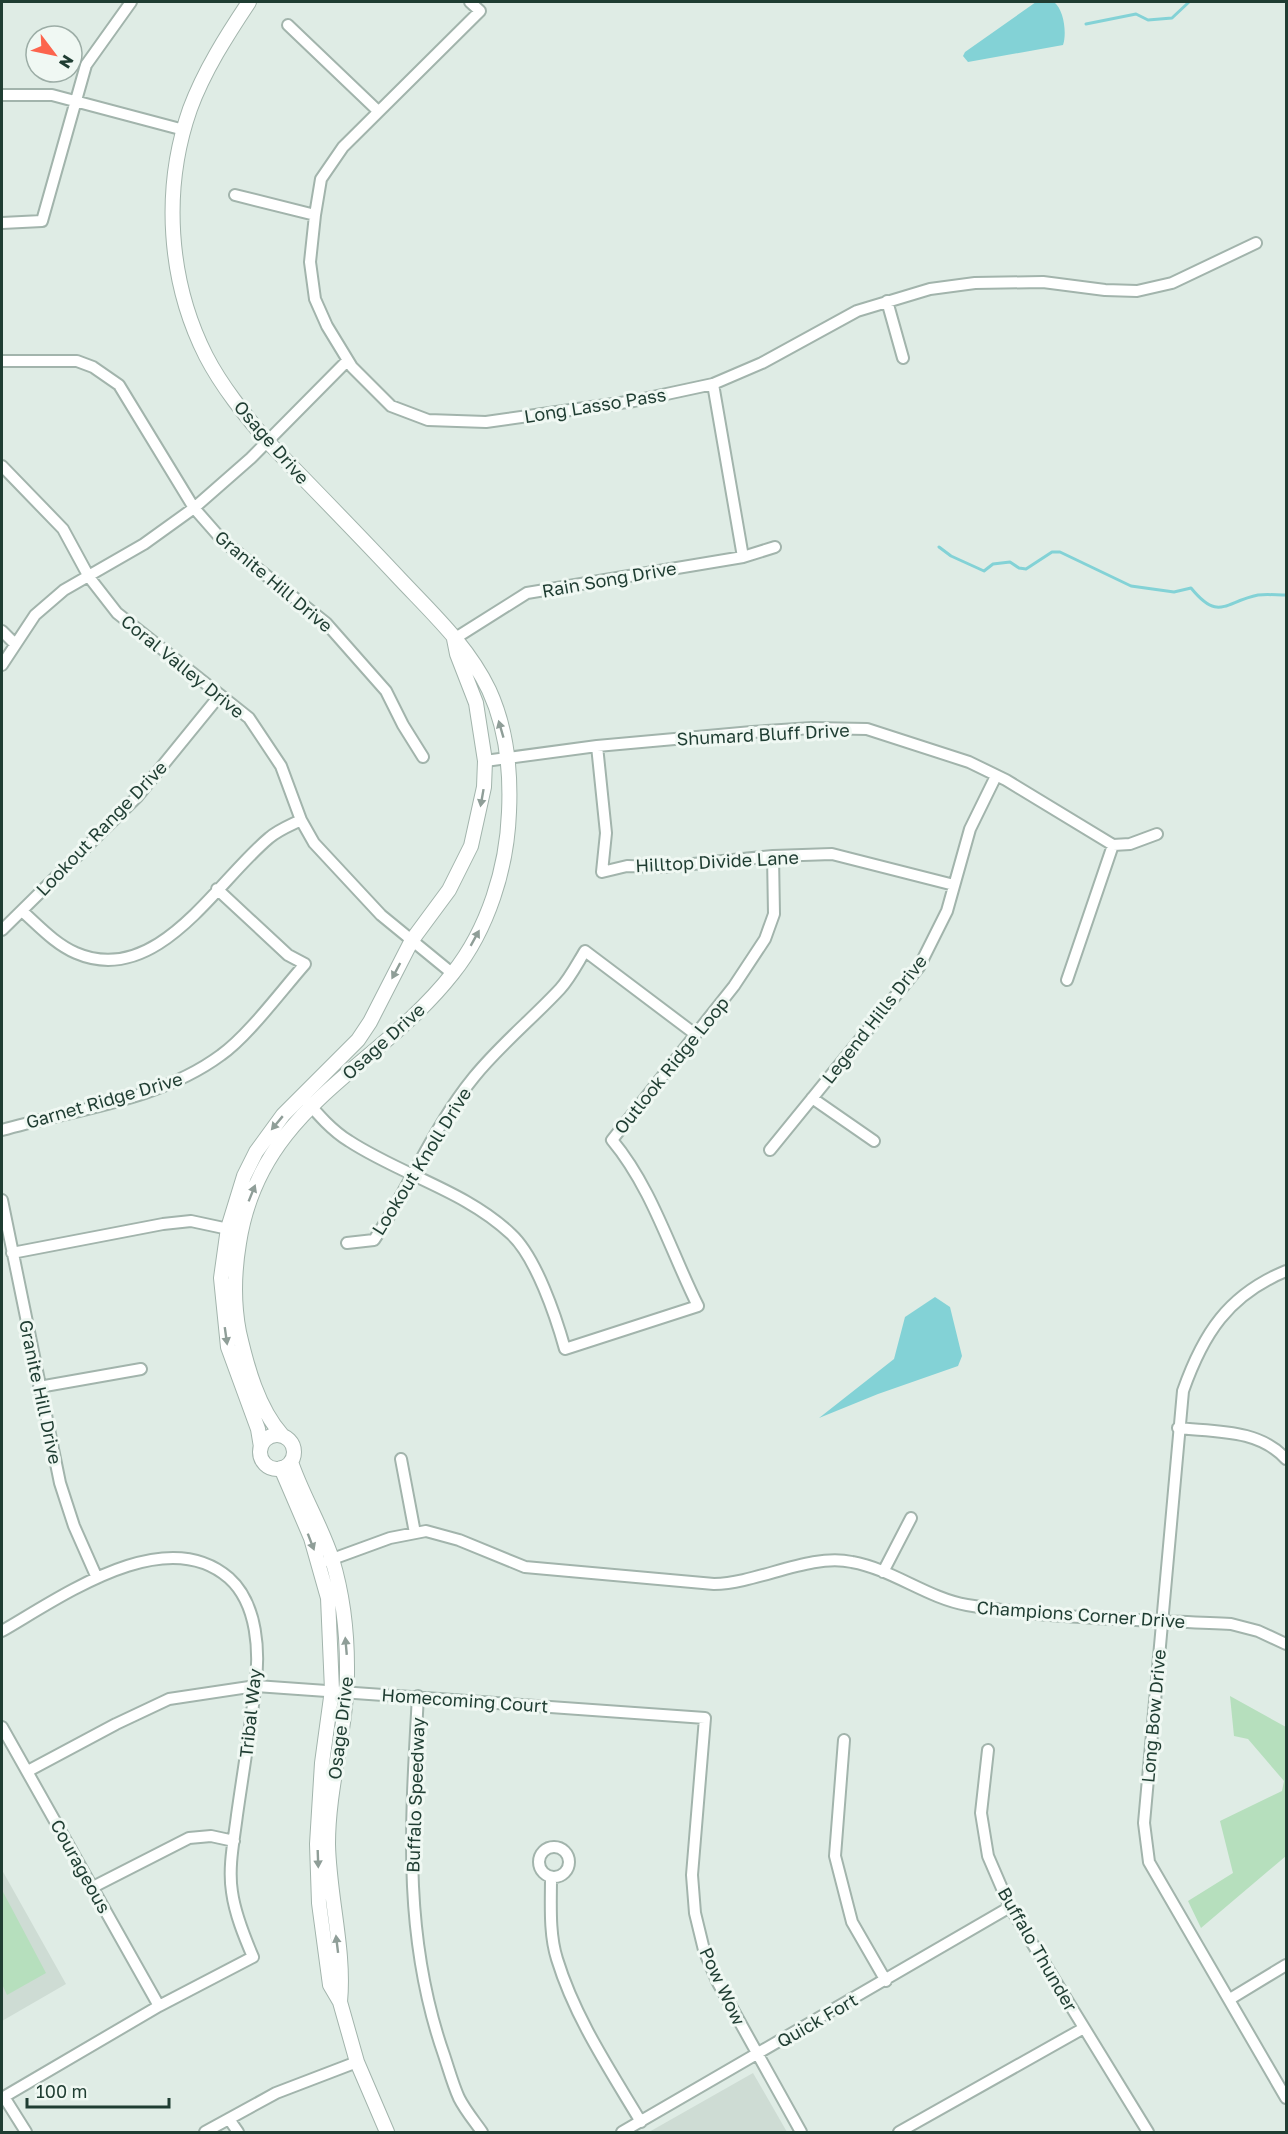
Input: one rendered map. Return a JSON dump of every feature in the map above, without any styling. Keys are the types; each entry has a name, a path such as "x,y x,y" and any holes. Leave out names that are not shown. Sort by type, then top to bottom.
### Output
{"street":[{"path":"2,223 42,221 86,65 131,2"},
{"name":"Osage Drive","path":"249,2 198,90 184,130 176,166 173,215 178,275 186,304 206,356 240,409 267,441 388,566 474,662 490,692 509,759 508,830 500,874 481,927 453,974 414,1016 306,1101 283,1115 256,1152 244,1176 234,1230 221,1278 226,1337 237,1379 258,1429 261,1447"},
{"name":"Long Lasso Pass","path":"470,2 480,10 377,110 343,147 321,179 310,262 315,298 327,326 347,361 391,406 428,420 486,422 634,401 713,384 762,363 857,311 930,289 975,283 1043,282 1137,291 1172,283 1256,243"},
{"path":"288,25 377,110"},
{"path":"2,95 52,95 184,130"},
{"path":"235,195 315,215"},
{"path":"887,301 903,358"},
{"name":"Granite Hill Drive","path":"2,361 77,361 93,367 119,385 194,508 223,541 326,623 386,691 423,757"},
{"path":"2,664 35,615 64,590 144,544 194,508 267,441 347,361"},
{"path":"713,384 743,557"},
{"name":"Coral Valley Drive","path":"2,466 63,529 89,577 117,613 249,718 281,766 301,820 314,843 381,915 453,974"},
{"name":"Rain Song Drive","path":"454,639 527,593 743,557 775,547"},
{"path":"2,631 14,643"},
{"name":"Osage Drive","path":"306,1101 370,1022 412,940 449,890 471,846 484,788 485,761 476,703 454,639"},
{"name":"Lookout Range Drive","path":"2,930 136,797 220,695"},
{"name":"Shumard Bluff Drive","path":"485,761 597,746 812,728 867,729 969,762 1113,845"},
{"name":"Hilltop Divide Lane","path":"597,746 606,833 602,872 627,866 663,867 773,856 832,854 954,885"},
{"name":"Legend Hills Drive","path":"770,1150 919,967 947,911 970,829 996,776"},
{"path":"22,911 55,941 75,953 101,961 123,960 144,954 194,916 271,836 301,820"},
{"path":"1067,980 1113,845 1130,844 1157,834"},
{"name":"Outlook Ridge Loop","path":"412,1176 468,1202 513,1235 536,1272 554,1311 565,1349 698,1306 661,1223 629,1161 612,1140 734,986 765,939 774,914 773,856"},
{"name":"Garnet Ridge Drive","path":"2,1130 159,1089 186,1078 224,1054 305,964 288,955 218,889"},
{"name":"Lookout Knoll Drive","path":"347,1243 374,1239 398,1204 434,1134 474,1077 495,1052 562,987 585,951 696,1034"},
{"path":"812,1098 874,1141"},
{"path":"306,1101 347,1140 412,1176"},
{"name":"Granite Hill Drive","path":"2,1200 60,1483 74,1526 97,1578"},
{"path":"12,1253 191,1221 234,1230"},
{"name":"Osage Drive","path":"234,1230 236,1315 255,1386 274,1425 282,1435"},
{"name":"Long Bow Drive","path":"1287,1271 1238,1299 1204,1339 1183,1391 1144,1823 1149,1862 1287,2098"},
{"path":"39,1387 141,1369"},
{"path":"1178,1428 1247,1435 1271,1445 1287,1459"},
{"path":"282,1435 293,1446 286,1465 265,1463 261,1447 272,1436 282,1435"},
{"path":"401,1459 415,1533"},
{"name":"Osage Drive","path":"286,1465 326,1561 344,1624 347,1691 333,1772 328,1843 330,1888 342,1981 340,2002"},
{"path":"883,1572 911,1518"},
{"name":"Champions Corner Drive","path":"326,1561 390,1538 426,1531 459,1540 525,1567 583,1574 738,1584 822,1561 852,1561 965,1604 1021,1611 1231,1624 1258,1631 1287,1644"},
{"name":"Tribal Way","path":"2,1631 97,1578 158,1558 189,1558 218,1569 235,1584 252,1611 256,1686 234,1841 232,1892 242,1930 253,1957 159,2006"},
{"name":"Osage Drive","path":"326,1561 332,1690 322,1763 319,1903 330,1985 340,2002 357,2062 387,2133"},
{"name":"Homecoming Court","path":"28,1771 116,1724 169,1699 256,1686 705,1718"},
{"name":"Buffalo Speedway","path":"418,1696 410,1843 415,1924 422,1974 435,2028 460,2099 482,2133"},
{"name":"Pow Wow","path":"705,1718 692,1875 694,1913 704,1950 717,1981 801,2133"},
{"name":"Courageous","path":"2,1727 159,2006"},
{"path":"844,1740 835,1856 852,1922 886,1981"},
{"name":"Buffalo Thunder","path":"988,1750 981,1813 988,1856 1011,1907 1148,2133"},
{"path":"93,1887 189,1838 211,1836 234,1841"},
{"path":"551,1877 551,1911 555,1946 564,1979 587,2031 641,2122"},
{"name":"Quick Fort","path":"622,2133 1011,1907"},
{"path":"1230,1999 1287,1965"},
{"path":"26,2133 3,2097 159,2006"},
{"path":"899,2133 1084,2028"},
{"path":"205,2133 284,2089 357,2062"},
{"path":"229,2119 238,2133"}],"shaded area":[{"path":"2,1870 66,1984 2,2021"},
{"path":"753,2073 787,2132 649,2132"}],"green space":[{"path":"1230,1696 1286,1727 1286,1856 1201,1928 1188,1901 1233,1873 1220,1821 1282,1791 1284,1781 1248,1739 1234,1736"},
{"path":"2,1890 46,1973 7,1995 2,1984"}],"water":[{"path":"1036,2 1054,2 1060,10 1064,22 1063,45 968,62 963,56 965,52"},
{"path":"935,1297 950,1307 962,1356 958,1366 878,1394 819,1418 894,1359 905,1317"}],"waterway":[{"path":"1086,24 1136,14 1148,20 1172,18 1189,2"},
{"path":"939,547 951,556 984,571 993,564 1010,562 1019,568 1026,569 1052,552 1060,552 1131,586 1174,592 1191,588 1208,604 1216,607 1258,595 1286,595"}]}
